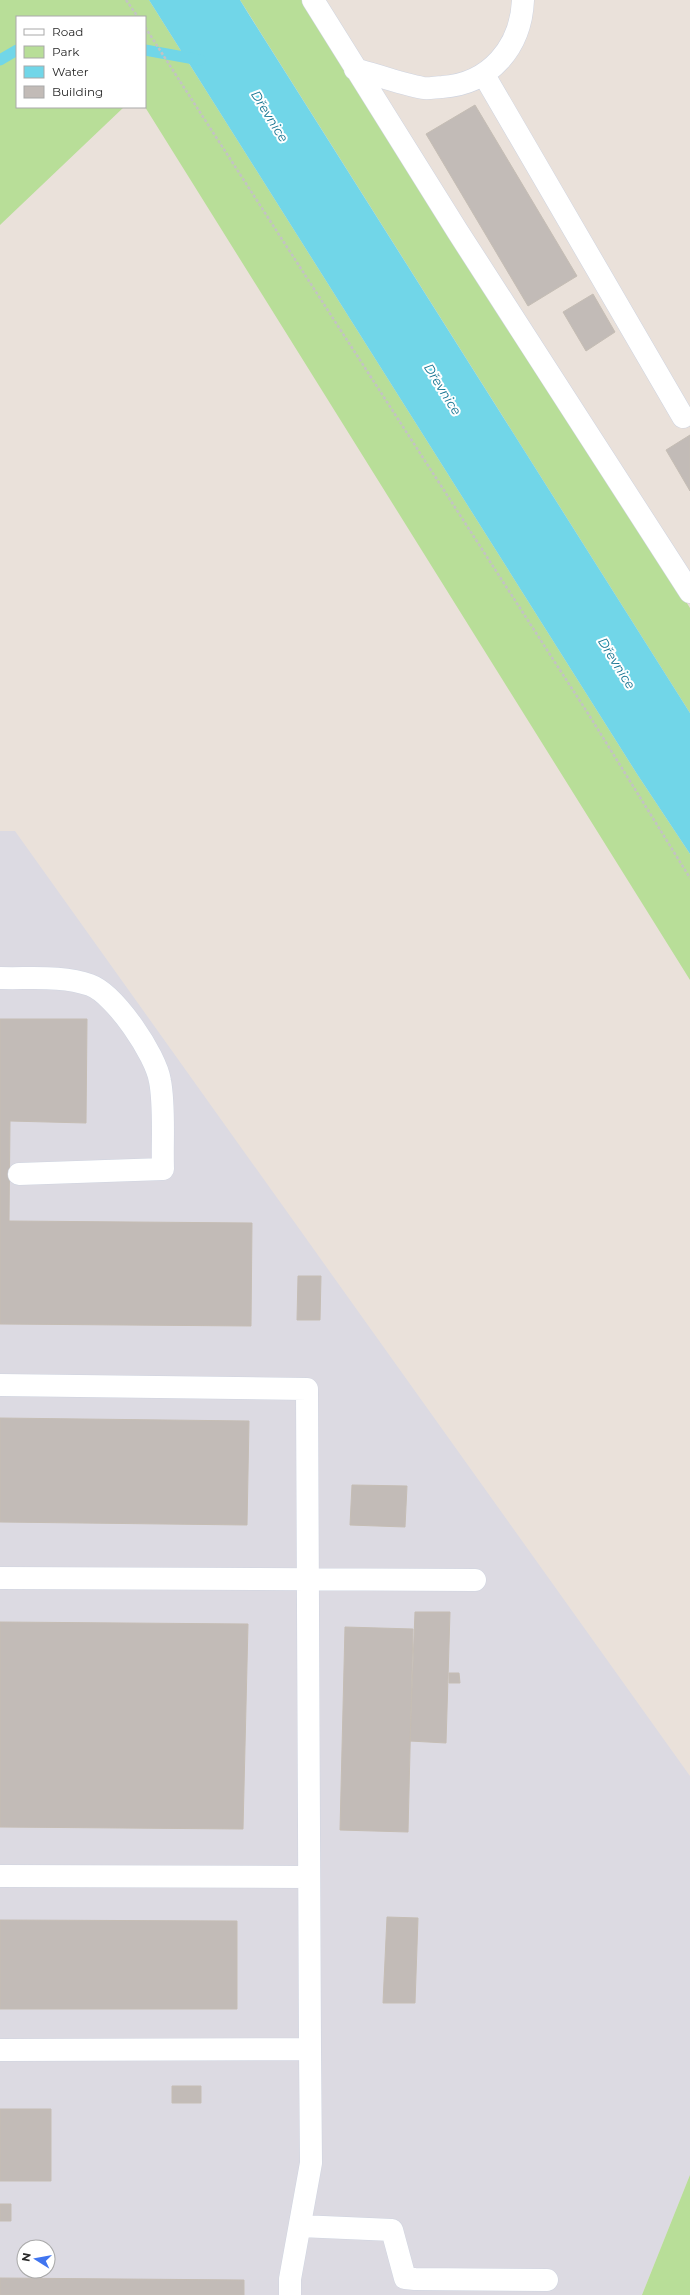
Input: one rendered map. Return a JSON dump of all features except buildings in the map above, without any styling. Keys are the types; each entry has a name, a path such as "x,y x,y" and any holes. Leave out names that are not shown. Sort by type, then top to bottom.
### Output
{"lane":[{"path":"314,0 355,69 690,592"},
{"path":"355,69 424,88 456,86 484,75 500,61 514,40 523,16 523,0"},
{"path":"484,75 683,417"},
{"path":"0,978 54,979 79,982 92,986 105,993 123,1013 148,1050 160,1080 163,1169 19,1174"},
{"path":"0,1385 307,1389 311,2163 290,2279 290,2295"},
{"path":"0,1578 475,1580"},
{"path":"0,1876 310,1876"},
{"path":"0,2050 310,2049"},
{"path":"300,2226 392,2230 405,2278 414,2287 547,2280"}],"path":[{"path":"126,0 137,16"},
{"path":"146,29 584,708 690,878"}],"shaded area":[{"path":"0,831 15,831 690,1776 690,2175 642,2295 0,2295"}],"green space":[{"path":"0,0 149,0 637,774 690,854 690,980 146,108 146,16 16,16 16,108 123,108 0,225"},
{"path":"240,0 310,0 690,608 690,713"},
{"path":"690,2175 690,2295 642,2295"}],"water":[{"name":"Dřevnice","path":"149,0 240,0 690,713 690,854 637,774"}],"waterway":[{"path":"146,50 200,60"},
{"path":"0,60 16,51"}]}
